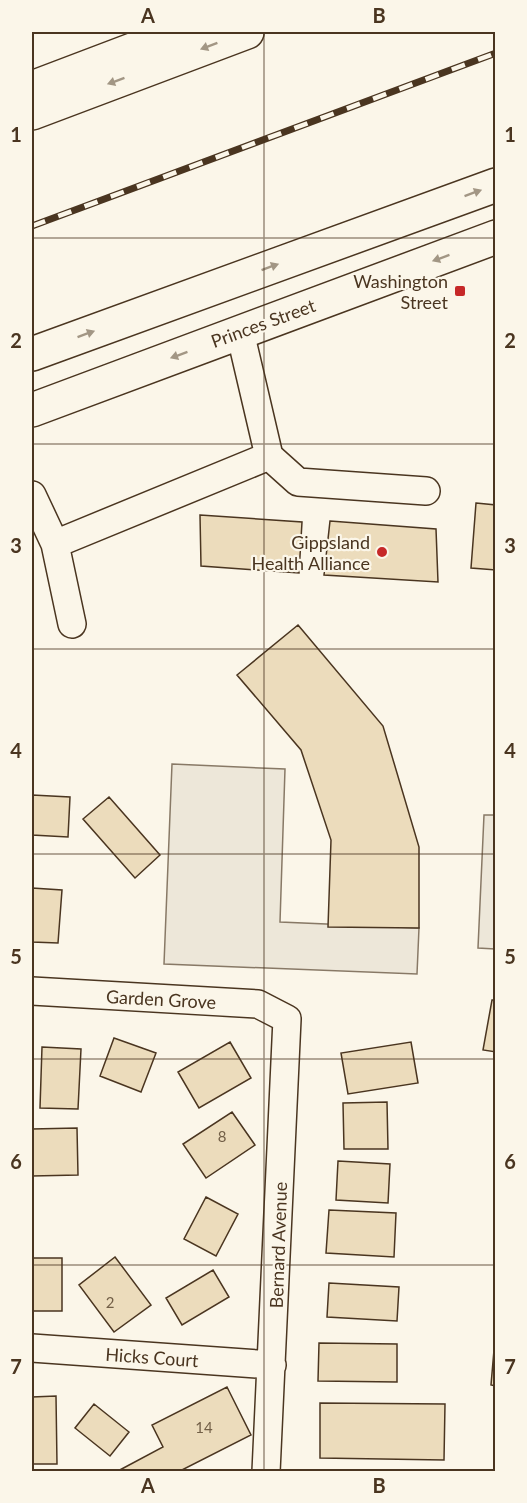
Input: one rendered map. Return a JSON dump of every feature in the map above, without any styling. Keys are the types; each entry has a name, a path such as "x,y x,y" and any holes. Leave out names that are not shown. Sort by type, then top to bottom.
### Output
{"main road":[{"path":"32,88 88,67 106,50 160,38 247,32"},
{"path":"32,113 160,38"},
{"path":"32,354 495,185"},
{"name":"Princes Street","path":"32,410 495,237"}],"street":[{"path":"240,332 268,456 298,482 426,491"},
{"path":"55,544 268,456"},
{"path":"32,495 55,544 72,624"},
{"name":"Garden Grove","path":"32,991 258,1004 287,1019"},
{"name":"Bernard Avenue","path":"266,1472 287,1019"},
{"name":"Hicks Court","path":"32,1348 272,1365"}],"shaded area":[{"path":"172,764 285,769 280,922 419,928 417,974 164,964"},
{"path":"484,815 495,815 495,949 478,948"}],"building":[{"path":"476,503 496,505 496,570 471,568"},
{"path":"200,515 302,522 299,573 201,566"},
{"name":"Gippsland Health Alliance","path":"330,521 436,529 438,582 324,575"},
{"path":"298,625 383,726 419,847 419,928 328,927 331,840 301,750 237,675"},
{"path":"32,795 70,797 68,837 32,835"},
{"path":"109,797 160,855 135,878 83,819"},
{"path":"32,888 62,890 58,943 32,942"},
{"path":"492,1000 496,1000 496,1052 483,1050"},
{"path":"114,1038 156,1053 141,1092 100,1076"},
{"path":"230,1042 251,1078 199,1108 178,1072"},
{"path":"411,1042 418,1083 348,1094 341,1053"},
{"path":"42,1047 81,1049 78,1109 40,1108"},
{"path":"387,1102 388,1149 344,1149 343,1103"},
{"path":"232,1112 255,1145 206,1178 183,1144"},
{"path":"77,1128 78,1175 32,1176 32,1129"},
{"path":"338,1161 390,1164 388,1203 336,1200"},
{"path":"206,1197 238,1214 216,1256 184,1239"},
{"path":"329,1210 396,1213 394,1257 326,1253"},
{"path":"115,1257 151,1305 114,1332 79,1285"},
{"path":"32,1258 62,1258 62,1311 32,1311"},
{"path":"213,1270 229,1297 182,1325 166,1298"},
{"path":"329,1283 399,1287 397,1321 327,1317"},
{"path":"319,1343 397,1344 397,1382 318,1381"},
{"path":"494,1350 496,1350 496,1386 491,1385"},
{"path":"227,1387 251,1435 178,1472 116,1472 163,1447 152,1425"},
{"path":"56,1396 57,1464 32,1464 32,1397"},
{"path":"320,1403 445,1404 444,1460 320,1458"},
{"path":"94,1404 129,1432 110,1456 75,1428"}],"railway":[{"path":"32,226 496,53"}],"place":[{"name":"Washington Street","path":"460,291"},
{"name":"Gippsland Health Alliance","path":"382,552"}]}
